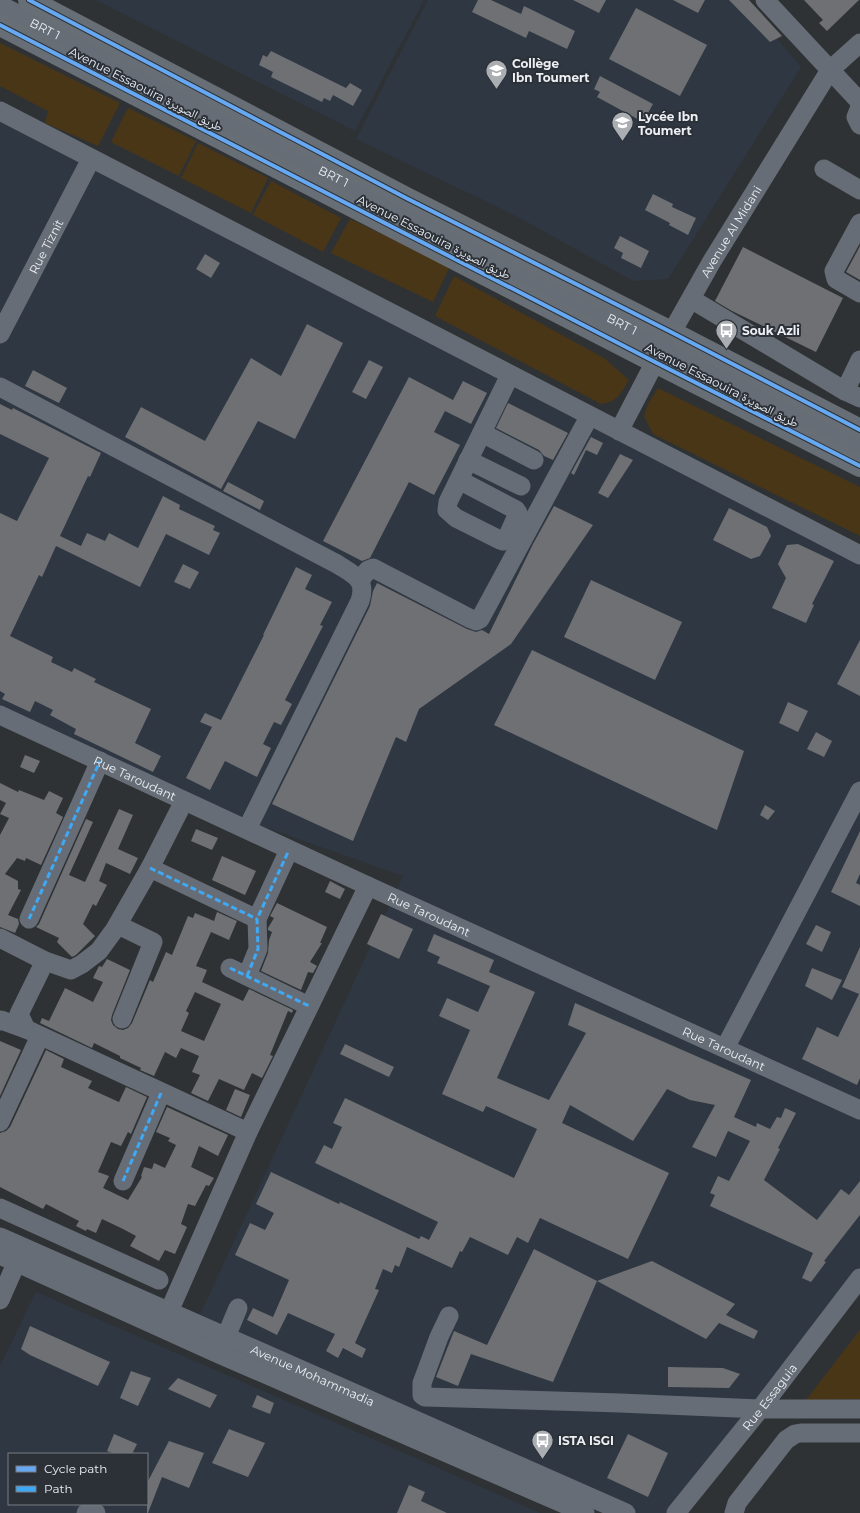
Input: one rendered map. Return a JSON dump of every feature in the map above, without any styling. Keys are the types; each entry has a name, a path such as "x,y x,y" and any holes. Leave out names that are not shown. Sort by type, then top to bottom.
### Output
{"main road":[{"name":"Avenue Essaouira طريق الصويرة","path":"29,0 408,199 663,347 860,466"},
{"name":"Avenue Essaouira طريق الصويرة","path":"0,24 663,347 860,430"}],"street":[{"path":"765,0 860,102"},
{"name":"BRT 1","path":"0,5 663,347 860,445"},
{"name":"Avenue Al Midani","path":"618,431 663,347 712,261 830,70 860,43"},
{"path":"860,107 856,118 860,125"},
{"path":"0,111 860,555"},
{"name":"Rue Tiznit","path":"0,334 91,159"},
{"path":"824,169 860,190"},
{"path":"860,222 834,271 836,279 860,293"},
{"path":"691,299 853,395 860,360"},
{"path":"458,480 510,375"},
{"path":"0,387 337,564 360,580 363,587 360,601 247,829"},
{"path":"360,580 368,570 373,568 471,620 476,621 480,619 590,416"},
{"path":"482,433 534,460"},
{"path":"468,460 522,486"},
{"name":"Rue Taroudant","path":"0,715 247,829 289,850 860,1110"},
{"path":"29,919 100,761"},
{"path":"725,1048 860,791"},
{"path":"0,938 45,961 71,970 82,964 99,950 118,925 150,868 184,801"},
{"path":"247,976 258,949 257,918 289,850"},
{"path":"150,868 257,918"},
{"path":"166,1320 248,1132 368,886"},
{"path":"118,925 153,942 122,1019"},
{"path":"33,1033 19,1014 45,961"},
{"path":"230,968 309,1006"},
{"path":"0,1021 33,1033 248,1132"},
{"path":"0,1122 33,1033"},
{"path":"123,1181 161,1093"},
{"path":"0,1208 159,1280"},
{"path":"0,1300 11,1249 25,1219"},
{"name":"Avenue Mohammadia","path":"11,1249 222,1346 509,1471 626,1513"},
{"name":"Rue Essaguia","path":"676,1513 760,1409 860,1278"},
{"path":"222,1346 238,1308"},
{"path":"449,1316 439,1337 422,1383 422,1395 426,1397 760,1409 860,1409"},
{"path":"734,1513 737,1502 790,1437 795,1434 807,1432 860,1433"},
{"name":"Avenue Mohammadia","path":"509,1471 585,1513"},
{"path":"86,1513 96,1513"}],"shaded area":[{"path":"96,0 424,0 355,131"},
{"path":"428,0 745,0 801,67 668,279 633,281 516,216 356,139"},
{"path":"0,43 120,103 98,146 45,123 48,111 0,86"},
{"path":"128,108 196,141 179,176 111,142"},
{"path":"0,116 860,561 860,1271 688,1513 634,1513 198,1319 403,876 248,821 0,707"},
{"path":"198,143 268,178 251,213 181,178"},
{"path":"271,181 341,218 323,252 253,215"},
{"path":"350,219 450,266 433,302 331,253"},
{"path":"454,276 604,358 629,380 621,393 612,401 601,404 435,316"},
{"path":"658,388 860,487 860,536 653,434 644,416 648,404"},
{"path":"36,1292 540,1513 0,1513 0,1366"},
{"path":"860,1330 860,1399 806,1400"}],"building":[{"path":"478,0 491,0 521,14 524,6 575,31 567,49 529,31 526,38 472,12"},
{"path":"573,0 606,0 599,13"},
{"path":"673,0 705,0 698,13"},
{"path":"729,0 749,0 782,36 770,42"},
{"path":"804,0 859,0 827,31 819,23 823,20"},
{"path":"636,8 707,45 680,96 609,59"},
{"path":"271,51 346,88 350,83 362,90 353,106 333,95 330,101 324,98 322,102 271,77 273,72 259,65 263,55 267,57"},
{"path":"600,76 653,104 643,122 597,97 600,92 594,89"},
{"path":"653,194 673,204 672,207 696,218 688,235 669,225 670,223 645,210"},
{"path":"620,236 649,251 641,268 621,258 623,253 614,248"},
{"path":"860,246 860,280 846,272"},
{"path":"743,247 843,298 816,352 732,311 715,301"},
{"path":"205,254 220,263 211,278 196,269"},
{"path":"307,324 343,343 295,439 258,421 221,489 125,437 141,407 205,441 251,358 281,376"},
{"path":"369,360 383,367 366,399 352,392"},
{"path":"33,370 67,388 59,403 25,386"},
{"path":"409,377 453,400 463,381 487,393 471,424 445,411 434,432 460,445 434,495 409,482 370,558 362,561 323,541"},
{"path":"508,403 568,433 553,460 544,456 539,450 496,428"},
{"path":"0,404 12,410 13,408 101,453 90,477 88,476 60,536 81,546 87,533 105,541 109,533 138,548 163,496 180,505 179,509 215,526 213,530 220,533 209,555 166,534 140,587 56,546 42,577 39,575 10,636 53,657 51,662 72,672 74,668 96,679 94,682 151,709 135,743 161,756 153,772 74,734 76,729 50,715 53,710 35,701 30,712 2,699 5,694 0,691 0,513 17,521 49,458 0,434"},
{"path":"591,437 603,443 597,455 586,450 574,475 571,473"},
{"path":"620,454 633,460 608,498 598,493"},
{"path":"228,482 264,501 260,510 223,491"},
{"path":"554,506 593,525 511,644 419,709 406,742 396,737 353,841 272,804 370,606 373,591 377,583 467,629 476,632 482,630 489,634 533,544"},
{"path":"729,508 767,527 771,536 760,556 751,559 713,540"},
{"path":"798,544 834,561 812,604 814,605 806,623 772,608 786,578 778,564 787,545"},
{"path":"183,564 199,572 190,589 174,582"},
{"path":"296,567 312,575 305,589 332,602 320,625 323,626 285,700 292,704 281,725 274,722 263,744 271,748 257,777 225,761 210,790 186,778 212,727 200,722 205,713 221,720"},
{"path":"591,580 682,622 655,680 564,637"},
{"path":"860,640 860,696 837,684"},
{"path":"532,650 744,751 717,830 494,725"},
{"path":"788,702 808,711 798,732 779,723"},
{"path":"816,732 832,741 824,757 807,749"},
{"path":"25,755 40,761 34,773 20,767"},
{"path":"0,783 18,792 19,790 44,800 49,791 63,798 56,813 63,817 41,865 26,858 25,861 17,858 5,874 18,881 18,889 21,890 8,915 18,919 19,924 15,933 0,927 0,835 9,818 0,814 6,803 0,800"},
{"path":"765,805 775,811 768,820 760,815"},
{"path":"119,809 133,815 118,849 138,858 130,874 106,863 99,881 107,885 96,906 93,904 83,924 95,936 76,955 72,957 57,942 59,938 36,927 39,924 86,819 93,822 69,875 85,882"},
{"path":"196,829 218,838 212,850 191,841"},
{"path":"860,831 860,874 856,883 860,885 860,906 831,892"},
{"path":"222,856 256,871 245,895 212,880"},
{"path":"330,881 345,889 340,899 325,892"},
{"path":"277,903 327,927 320,943 322,943 310,962 317,966 313,973 308,972 301,990 261,971 268,953 269,940 272,932 268,930 268,928 274,918 270,916"},
{"path":"217,912 237,921 229,940 211,932 196,966 207,970 202,982 243,1001 249,989 293,1010 292,1013 288,1011 270,1055 273,1056 262,1078 252,1073 244,1090 219,1079 208,1101 191,1093 200,1075 192,1072 199,1056 181,1048 176,1058 165,1052 154,1076 140,1070 141,1068 94,1043 92,1048 40,1023 42,1018 49,1021 65,988 93,1002 103,982 93,978 99,966 102,967 107,959 130,970 111,1020 113,1025 118,1029 123,1030 128,1028 132,1023 150,980 153,982 166,952 172,955 188,916 193,918 195,913 214,921","holes":["195,992 221,1004 204,1041 181,1031 189,1013 186,1011"]},
{"path":"381,914 413,929 399,959 367,944"},
{"path":"816,925 831,932 822,952 806,944"},
{"path":"434,934 494,960 489,972 535,992 497,1078 549,1100 586,1033 568,1025 575,1003 751,1080 734,1117 756,1127 757,1123 770,1129 777,1117 781,1118 785,1108 796,1113 764,1180 817,1220 841,1189 849,1195 860,1181 860,1215 824,1261 826,1262 811,1282 802,1278 813,1253 710,1206 715,1195 710,1193 718,1176 729,1181 750,1141 728,1131 716,1157 692,1147 715,1105 690,1100 667,1089 633,1141 570,1105 562,1123 669,1173 628,1259 540,1218 528,1243 517,1237 508,1255 470,1237 462,1252 460,1251 452,1268 407,1247 399,1267 395,1265 392,1273 383,1269 375,1289 379,1290 355,1343 366,1349 362,1358 343,1348 338,1358 326,1351 335,1334 288,1313 277,1335 247,1320 253,1308 273,1317 289,1280 235,1255 250,1223 265,1230 274,1213 256,1204 271,1172 419,1239 421,1236 429,1240 438,1222 315,1163 324,1145 332,1149 342,1127 333,1123 345,1098 514,1178 537,1129 486,1106 483,1112 442,1094 470,1030 439,1016 447,998 478,1012 490,986 437,963 440,957 427,951"},
{"path":"860,947 860,1078 857,1085 802,1059 817,1027 838,1037 859,994 842,987"},
{"path":"812,968 842,980 832,1000 805,986"},
{"path":"0,1041 21,1050 0,1096"},
{"path":"345,1044 394,1067 389,1077 340,1054"},
{"path":"46,1050 64,1059 61,1067 92,1081 88,1088 119,1102 126,1087 147,1097 131,1134 128,1132 121,1146 111,1142 98,1172 109,1176 103,1188 128,1200 142,1177 144,1167 152,1169 154,1163 165,1168 176,1145 168,1141 170,1138 156,1132 167,1107 228,1135 218,1156 199,1146 191,1167 214,1178 209,1186 206,1185 195,1206 188,1204 181,1224 187,1227 175,1254 165,1250 159,1261 130,1246 136,1236 102,1219 96,1233 87,1229 86,1231 76,1226 79,1221 46,1204 43,1209 0,1187 0,1133 6,1131 10,1127"},
{"path":"235,1089 250,1095 241,1117 226,1110"},
{"path":"534,1249 597,1281 553,1382 471,1354 458,1386 436,1377 454,1331 487,1345"},
{"path":"652,1261 735,1304 726,1315 758,1331 754,1339 719,1323 706,1339 597,1281"},
{"path":"30,1326 110,1362 98,1386 30,1355 21,1349"},
{"path":"668,1367 723,1368 740,1374 729,1388 668,1387"},
{"path":"131,1371 151,1378 138,1406 120,1398"},
{"path":"178,1378 217,1395 210,1408 168,1389"},
{"path":"257,1395 274,1403 270,1414 252,1407"},
{"path":"229,1429 265,1443 248,1477 212,1463"},
{"path":"114,1434 137,1444 132,1453 112,1453 107,1451"},
{"path":"628,1434 668,1453 648,1497 607,1478"},
{"path":"169,1441 204,1453 189,1488 162,1477 147,1513 148,1481"},
{"path":"409,1485 425,1492 421,1501 447,1513 397,1513"}],"marked path":[{"path":"29,919 100,761"},
{"path":"247,976 258,949 257,919 289,850"},
{"path":"150,868 257,919"},
{"path":"230,968 309,1006"},
{"path":"123,1181 161,1093"}],"cycle path":[{"path":"29,0 408,199 671,332 860,430"},
{"path":"0,25 860,466"}],"place":[{"name":"Collège Ibn Toumert","path":"497,90"},
{"name":"Lycée Ibn Toumert","path":"622,142"},
{"name":"Souk Azli","path":"727,350"},
{"name":"ISTA ISGI","path":"542,1460"}]}
